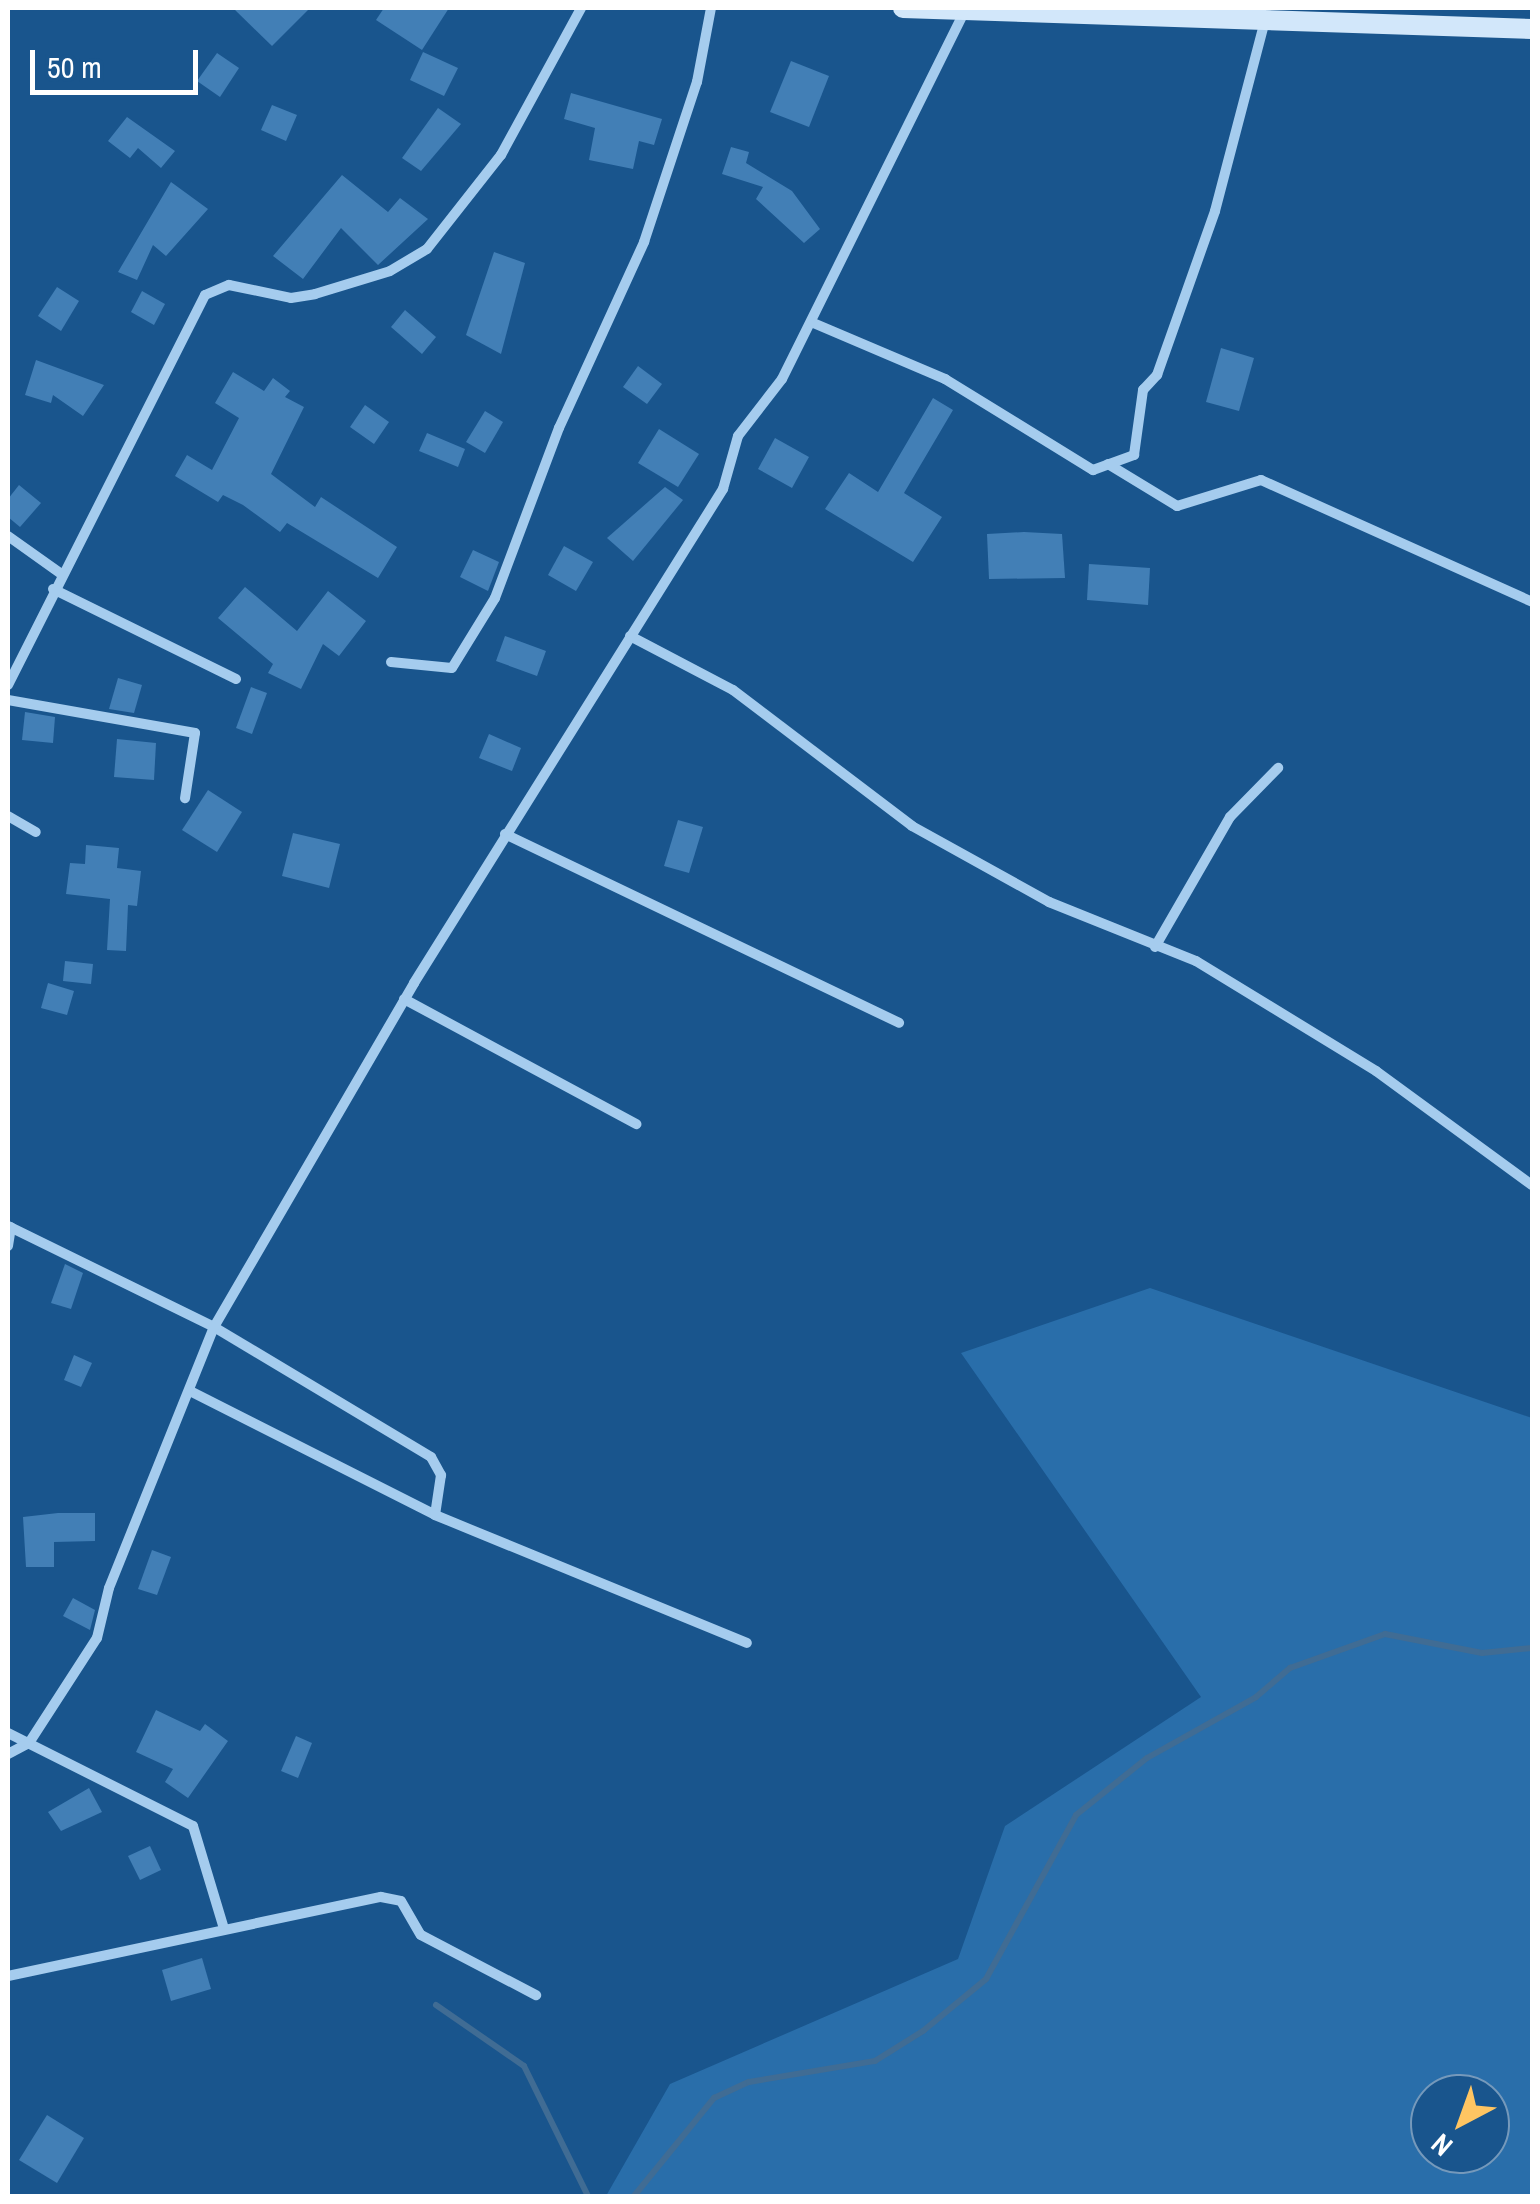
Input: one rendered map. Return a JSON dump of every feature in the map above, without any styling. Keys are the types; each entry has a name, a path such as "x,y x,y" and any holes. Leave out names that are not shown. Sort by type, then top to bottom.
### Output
{"main road":[{"path":"904,8 963,15 1532,29"}],"street":[{"path":"8,685 60,572 205,294 229,284 290,298 315,294 390,271 427,249 501,155 581,8"},
{"path":"391,662 452,668 495,598 559,428 644,242 696,82 711,8"},
{"path":"8,1754 28,1743 97,1638 109,1588 214,1327 404,998 723,489 747,418 782,378 963,15"},
{"path":"811,322 945,378 1092,470 1134,455 1143,390 1157,375 1215,211 1265,21"},
{"path":"1108,464 1178,506 1261,480 1532,602"},
{"path":"8,536 60,572"},
{"path":"53,588 236,679"},
{"path":"630,636 733,690 912,826 1049,902 1196,961 1376,1071 1532,1185"},
{"path":"8,700 195,733 185,798"},
{"path":"1155,947 1230,817 1278,768"},
{"path":"8,816 36,832"},
{"path":"505,834 899,1023"},
{"path":"404,998 636,1124"},
{"path":"8,1246 9,1226 214,1327 431,1457 440,1475 435,1516"},
{"path":"190,1391 435,1516 747,1643"},
{"path":"8,1733 193,1826 224,1929"},
{"path":"8,1976 392,1897 421,1935 536,1995"}],"shaded area":[{"path":"1150,1288 1532,1418 1532,2196 606,2196 670,2084 958,1959 1005,1826 1201,1697 961,1353"}],"building":[{"path":"233,8 310,8 272,46"},
{"path":"384,8 449,8 422,50 376,20"},
{"path":"423,52 458,68 444,96 410,80"},
{"path":"217,53 239,68 220,97 197,81"},
{"path":"791,61 829,76 809,127 770,112"},
{"path":"571,93 662,119 654,145 639,141 633,169 589,160 595,128 564,119"},
{"path":"272,105 297,115 286,141 261,130"},
{"path":"438,108 461,124 421,171 402,158"},
{"path":"127,117 175,151 161,168 138,148 130,158 108,141"},
{"path":"731,147 749,152 746,163 792,191 820,229 804,243 756,199 763,187 722,174"},
{"path":"342,175 388,212 400,198 428,219 378,265 341,228 303,279 273,256"},
{"path":"171,182 208,209 166,256 153,245 137,280 118,272"},
{"path":"494,252 525,263 501,354 466,335"},
{"path":"57,287 79,301 61,331 38,316"},
{"path":"142,291 165,304 154,325 131,312"},
{"path":"405,310 436,337 422,354 391,327"},
{"path":"1221,348 1254,358 1239,411 1206,402"},
{"path":"36,360 104,385 83,416 53,395 51,403 25,395"},
{"path":"638,366 662,384 647,404 623,387"},
{"path":"233,372 264,391 273,378 290,391 285,397 304,407 271,474 315,507 321,497 397,547 378,578 287,523 280,532 243,505 223,495 218,502 175,476 187,455 212,470 239,418 215,403"},
{"path":"933,398 953,410 904,493 942,517 913,562 825,509 849,473 878,492"},
{"path":"365,405 389,422 374,444 350,427"},
{"path":"485,411 503,422 485,453 466,442"},
{"path":"659,429 699,454 678,487 638,463"},
{"path":"427,433 465,449 458,467 419,451"},
{"path":"775,438 809,457 792,488 758,469"},
{"path":"19,485 41,503 20,527 8,517 8,499"},
{"path":"665,487 683,500 633,561 607,538"},
{"path":"987,534 1062,534 1065,578 989,579"},
{"path":"564,546 593,562 576,591 548,575"},
{"path":"473,550 499,562 488,591 460,577"},
{"path":"1089,564 1150,568 1148,605 1087,600"},
{"path":"245,587 297,631 328,591 366,621 339,656 323,644 301,689 268,673 273,664 218,618"},
{"path":"505,636 546,651 537,676 496,661"},
{"path":"118,678 142,685 134,713 109,709"},
{"path":"251,687 267,693 252,734 236,728"},
{"path":"25,712 55,717 53,743 22,740"},
{"path":"489,734 521,748 512,771 479,758"},
{"path":"117,739 156,743 154,780 114,777"},
{"path":"208,790 242,812 217,852 182,830"},
{"path":"678,820 703,827 689,873 664,866"},
{"path":"293,833 340,844 329,888 282,876"},
{"path":"86,845 119,848 117,868 141,871 137,906 128,905 126,951 107,950 110,899 66,894 70,863 85,864"},
{"path":"65,961 93,964 91,984 63,981"},
{"path":"48,983 74,991 67,1015 41,1008"},
{"path":"65,1264 83,1273 71,1309 51,1303"},
{"path":"74,1355 92,1363 81,1387 64,1380"},
{"path":"95,1513 95,1541 54,1542 54,1567 26,1567 23,1517"},
{"path":"152,1550 171,1557 157,1595 138,1589"},
{"path":"73,1598 95,1610 90,1630 63,1616"},
{"path":"156,1710 200,1731 205,1724 228,1741 188,1798 165,1782 173,1769 136,1752"},
{"path":"296,1736 312,1743 298,1778 281,1771"},
{"path":"89,1788 102,1812 61,1831 48,1812"},
{"path":"150,1846 161,1870 140,1880 128,1856"},
{"path":"202,1958 211,1989 171,2001 162,1970"},
{"path":"47,2115 84,2138 57,2183 19,2160"}],"waterway":[{"path":"634,2196 714,2098 749,2082 875,2061 923,2031 986,1979 1076,1815 1147,1758 1256,1697 1290,1668 1385,1634 1482,1653 1532,1648"},
{"path":"436,2005 524,2066 588,2196"}]}
